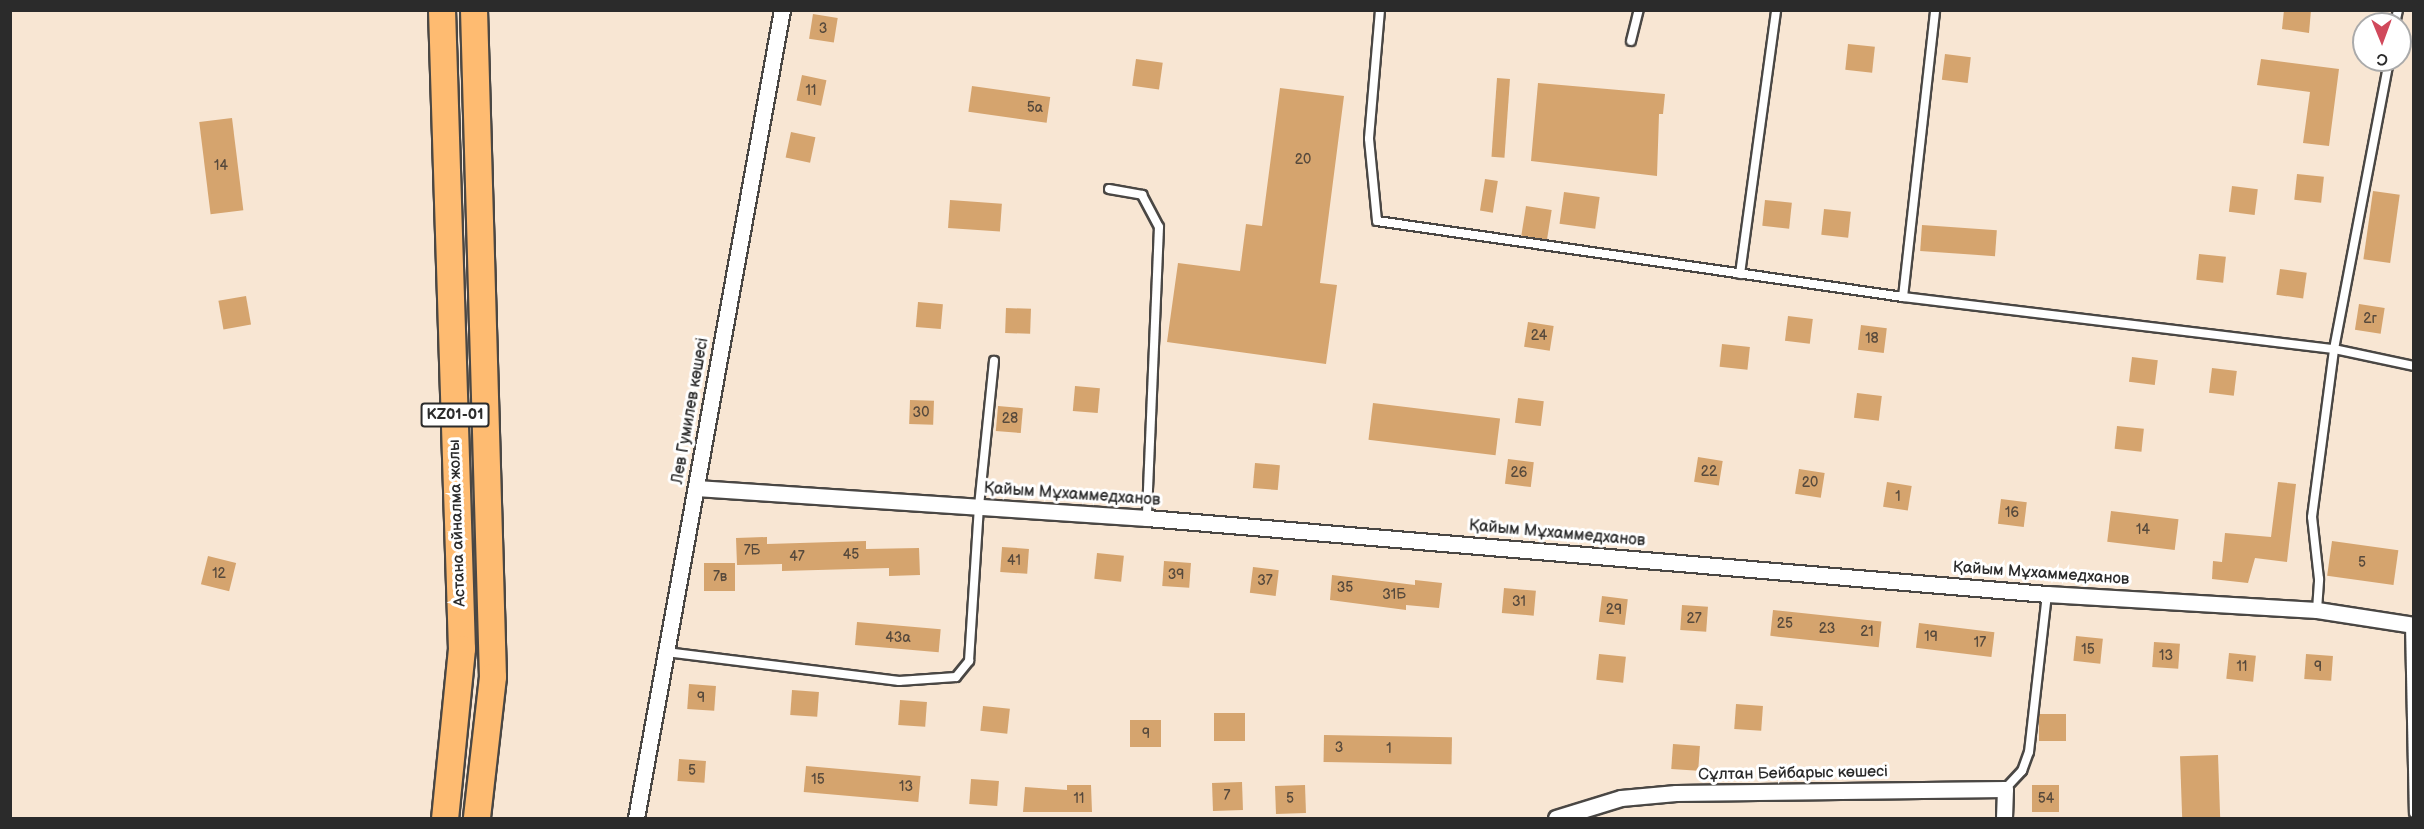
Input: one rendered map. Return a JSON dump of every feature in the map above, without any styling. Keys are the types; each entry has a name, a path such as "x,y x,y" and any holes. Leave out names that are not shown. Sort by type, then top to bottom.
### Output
{"highway":[{"name":"Астана айналма жолы","path":"442,10 462,649 445,819"},
{"name":"Астана айналма жолы","path":"474,10 493,677 477,819"}],"street":[{"name":"Лев Гумилев көшесі","path":"636,819 782,10"},
{"name":"Қайым Мұхаммедханов","path":"696,488 1146,518 2047,594 2317,610 2411,625"},
{"name":"Сұлтан Бейбарыс көшесі","path":"1556,819 1621,798 1676,793 2004,789"},
{"path":"2004,789 2004,819"}],"lane":[{"path":"1380,10 1369,138 1377,221 1903,297 2334,349 2414,366"},
{"path":"1631,41 1639,10"},
{"path":"1740,274 1776,10"},
{"path":"1903,297 1935,10"},
{"path":"2317,610 2319,579 2312,517 2334,349 2386,72"},
{"path":"1109,189 1142,195 1159,226 1146,518"},
{"path":"666,652 899,681 956,676 969,661 979,506 994,361"},
{"path":"2004,789 2022,771 2029,752 2047,594"},
{"path":"2411,625 2414,813"}],"building":[{"path":"2284,10 2311,10 2309,33 2282,29"},
{"path":"813,14 838,18 834,43 809,39"},
{"path":"1848,44 1875,47 1872,73 1845,70"},
{"path":"1945,54 1971,57 1968,83 1942,80"},
{"path":"1136,59 1163,63 1159,89 1132,86"},
{"path":"2261,59 2339,69 2329,146 2303,143 2310,92 2257,85"},
{"path":"802,75 826,80 821,106 797,100"},
{"path":"1497,78 1510,79 1504,158 1491,157"},
{"path":"1538,83 1665,94 1663,114 1659,114 1657,176 1531,161"},
{"path":"972,86 1050,97 1047,123 968,112"},
{"path":"1280,88 1344,96 1320,283 1337,285 1326,364 1167,342 1178,263 1240,271 1246,224 1262,226"},
{"path":"232,118 243,210 211,214 199,122"},
{"path":"791,132 815,137 810,163 786,157"},
{"path":"2297,174 2324,177 2321,203 2294,200"},
{"path":"1485,179 1498,181 1493,213 1480,211"},
{"path":"2232,186 2258,189 2255,215 2229,212"},
{"path":"2373,191 2400,195 2390,263 2363,259"},
{"path":"1564,192 1600,197 1595,229 1560,224"},
{"path":"950,200 1002,204 1000,232 948,228"},
{"path":"1765,200 1792,203 1789,229 1762,226"},
{"path":"1526,206 1552,210 1547,240 1521,236"},
{"path":"1824,209 1851,212 1848,238 1821,235"},
{"path":"1922,225 1997,230 1995,256 1920,251"},
{"path":"2199,254 2226,257 2223,283 2196,280"},
{"path":"2280,269 2307,273 2303,299 2276,295"},
{"path":"246,296 251,325 223,329 218,301"},
{"path":"918,302 943,304 941,329 916,327"},
{"path":"2359,304 2385,308 2381,334 2355,330"},
{"path":"1006,308 1031,309 1030,334 1005,333"},
{"path":"1788,316 1813,319 1810,344 1785,341"},
{"path":"1528,322 1554,326 1550,351 1524,347"},
{"path":"1861,325 1887,328 1884,353 1858,350"},
{"path":"1722,344 1750,347 1747,370 1720,367"},
{"path":"2132,357 2158,360 2155,385 2129,382"},
{"path":"2212,368 2237,371 2234,396 2209,393"},
{"path":"1075,386 1100,388 1098,413 1073,411"},
{"path":"1857,393 1882,396 1879,421 1854,418"},
{"path":"1518,398 1544,401 1541,426 1515,423"},
{"path":"910,400 934,401 933,425 909,424"},
{"path":"1373,403 1500,419 1496,455 1368,440"},
{"path":"998,406 1023,408 1021,433 996,431"},
{"path":"2117,426 2144,429 2141,452 2115,449"},
{"path":"1698,457 1723,461 1719,486 1694,482"},
{"path":"1508,459 1534,462 1531,487 1505,484"},
{"path":"1255,463 1280,465 1278,490 1253,488"},
{"path":"1799,469 1825,473 1821,498 1795,494"},
{"path":"1887,482 1912,486 1908,511 1883,507"},
{"path":"2278,482 2296,484 2287,562 2255,558 2248,583 2212,579 2213,561 2222,562 2225,533 2271,537"},
{"path":"2001,499 2027,502 2024,527 1998,524"},
{"path":"2111,511 2178,519 2175,550 2107,542"},
{"path":"767,537 767,544 866,541 866,549 919,548 920,575 889,576 889,568 782,571 782,564 737,565 736,538"},
{"path":"2332,541 2398,550 2393,585 2327,576"},
{"path":"1002,547 1029,549 1027,574 1000,572"},
{"path":"1097,553 1124,556 1121,582 1094,579"},
{"path":"208,556 236,563 229,591 201,584"},
{"path":"1164,561 1191,563 1189,588 1162,586"},
{"path":"704,563 735,563 735,591 704,591"},
{"path":"1253,567 1279,570 1276,596 1250,593"},
{"path":"1332,575 1415,585 1415,580 1442,583 1439,608 1406,605 1406,610 1330,600"},
{"path":"1504,588 1536,591 1534,616 1502,613"},
{"path":"1602,596 1628,599 1625,625 1599,622"},
{"path":"1682,605 1708,607 1706,632 1680,630"},
{"path":"1773,610 1881,621 1879,647 1770,636"},
{"path":"857,622 941,629 939,652 855,645"},
{"path":"1919,623 1994,632 1991,657 1916,648"},
{"path":"2076,636 2103,639 2100,664 2073,661"},
{"path":"2154,642 2180,644 2178,669 2152,667"},
{"path":"2229,653 2256,656 2253,682 2226,679"},
{"path":"1599,654 1626,657 1623,683 1596,680"},
{"path":"2306,654 2333,656 2331,681 2304,679"},
{"path":"689,684 716,686 714,711 687,709"},
{"path":"792,690 819,692 817,717 790,715"},
{"path":"900,700 927,702 925,727 898,725"},
{"path":"1736,704 1763,706 1761,731 1734,729"},
{"path":"983,706 1010,709 1007,734 980,731"},
{"path":"1214,713 1245,713 1245,741 1214,741"},
{"path":"2039,714 2066,714 2066,741 2039,741"},
{"path":"1130,720 1161,720 1161,747 1130,747"},
{"path":"1324,735 1452,737 1452,764 1324,762"},
{"path":"1673,744 1700,746 1698,771 1671,769"},
{"path":"2218,755 2220,818 2182,818 2180,756"},
{"path":"679,759 706,761 704,783 677,781"},
{"path":"806,766 921,776 918,802 804,792"},
{"path":"971,779 999,781 997,806 969,804"},
{"path":"1242,782 1243,810 1213,811 1212,783"},
{"path":"1067,785 1091,785 1092,812 1023,812 1025,787 1067,790"},
{"path":"1305,785 1306,813 1276,814 1275,786"},
{"path":"2032,785 2059,785 2059,812 2032,812"}]}
